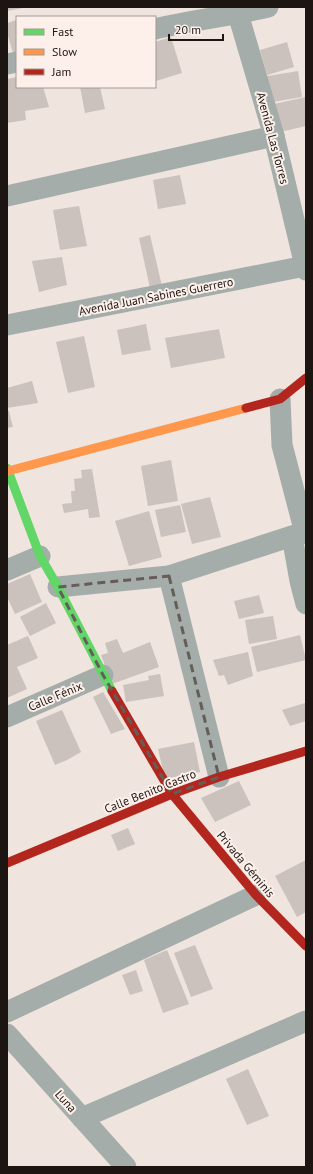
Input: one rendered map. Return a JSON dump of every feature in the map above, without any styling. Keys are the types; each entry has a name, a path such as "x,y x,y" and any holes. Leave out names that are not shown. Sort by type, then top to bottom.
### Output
{"street":[{"path":"156,29 237,11 268,7"},
{"name":"Avenida Las Torres","path":"237,11 300,220 306,268"},
{"path":"7,196 274,136"},
{"name":"Avenida Juan Sabines Guerrero","path":"7,325 306,268"},
{"path":"8,470 280,399 306,378"},
{"path":"280,399 282,445 301,534 300,581 306,604"},
{"name":"Privada Géminis","path":"8,470 40,556 58,587 103,675 172,794 256,895 306,946"},
{"path":"58,587 169,576 301,534"},
{"path":"7,570 40,556"},
{"path":"169,576 219,778"},
{"name":"Calle Fénix","path":"7,717 103,675"},
{"name":"Calle Benito Castro","path":"7,863 172,794 306,751"},
{"path":"7,1012 256,895"},
{"path":"82,1118 306,1022"},
{"name":"Luna","path":"7,1034 126,1167"}],"highlighted area":[{"path":"169,576 219,777 172,794 103,675 58,587"}],"building":[{"path":"7,7 23,7 23,8 7,11"},
{"path":"16,20 16,52 13,53 7,33 7,23"},
{"path":"171,37 182,73 156,81 156,42"},
{"path":"287,42 294,67 267,75 260,50"},
{"path":"298,71 302,97 267,103 262,77"},
{"path":"16,77 16,88 43,88 49,107 25,111 26,120 7,123 7,79"},
{"path":"80,88 100,88 105,109 85,113"},
{"path":"306,97 306,126 280,132 274,104"},
{"path":"180,175 186,204 158,209 153,180"},
{"path":"79,206 87,246 60,250 53,210"},
{"path":"150,235 162,286 150,288 139,238"},
{"path":"62,257 67,285 39,292 32,261"},
{"path":"146,324 151,350 122,355 117,330"},
{"path":"219,329 225,358 171,368 165,338"},
{"path":"84,336 95,387 68,393 56,342"},
{"path":"32,381 38,403 7,408 7,388"},
{"path":"7,411 9,411 13,427 7,428"},
{"path":"171,460 178,501 148,506 141,466"},
{"path":"92,469 100,517 89,518 88,509 64,513 62,504 72,503 71,491 75,491 74,479 82,478 81,470"},
{"path":"210,497 221,537 192,544 181,504"},
{"path":"180,505 186,532 161,537 155,510"},
{"path":"149,511 162,557 129,566 115,521"},
{"path":"30,574 42,602 15,614 7,597 7,584"},
{"path":"259,595 264,613 239,619 234,601"},
{"path":"46,603 56,623 30,636 20,617"},
{"path":"273,616 277,639 249,644 245,620"},
{"path":"300,635 306,660 257,672 251,647"},
{"path":"28,636 38,658 17,667 27,689 7,698 7,645"},
{"path":"117,639 123,653 150,642 159,667 112,684 101,655 108,653 105,643"},
{"path":"248,652 253,676 228,685 224,675 219,676 213,660"},
{"path":"160,674 164,696 126,702 123,685 149,680 148,676"},
{"path":"103,692 125,729 111,734 93,697"},
{"path":"305,703 306,721 290,726 282,710"},
{"path":"62,710 81,752 55,765 36,721"},
{"path":"194,742 200,772 165,779 158,749"},
{"path":"239,781 251,805 215,822 201,798"},
{"path":"128,828 135,844 118,851 111,835"},
{"path":"306,860 306,912 297,917 275,876"},
{"path":"195,945 213,989 191,997 174,953"},
{"path":"167,950 189,1004 163,1013 144,960"},
{"path":"136,970 143,991 130,995 122,975"},
{"path":"248,1069 269,1116 247,1125 226,1079"}],"traffic: fast":[{"path":"7,468 40,556 58,587 112,691"}],"traffic: slow":[{"path":"8,471 246,408"}],"traffic: jam":[{"path":"246,408 280,399 306,378"},
{"path":"112,691 172,794 256,895 306,946"},
{"path":"7,863 172,794 219,777 306,751"}]}
